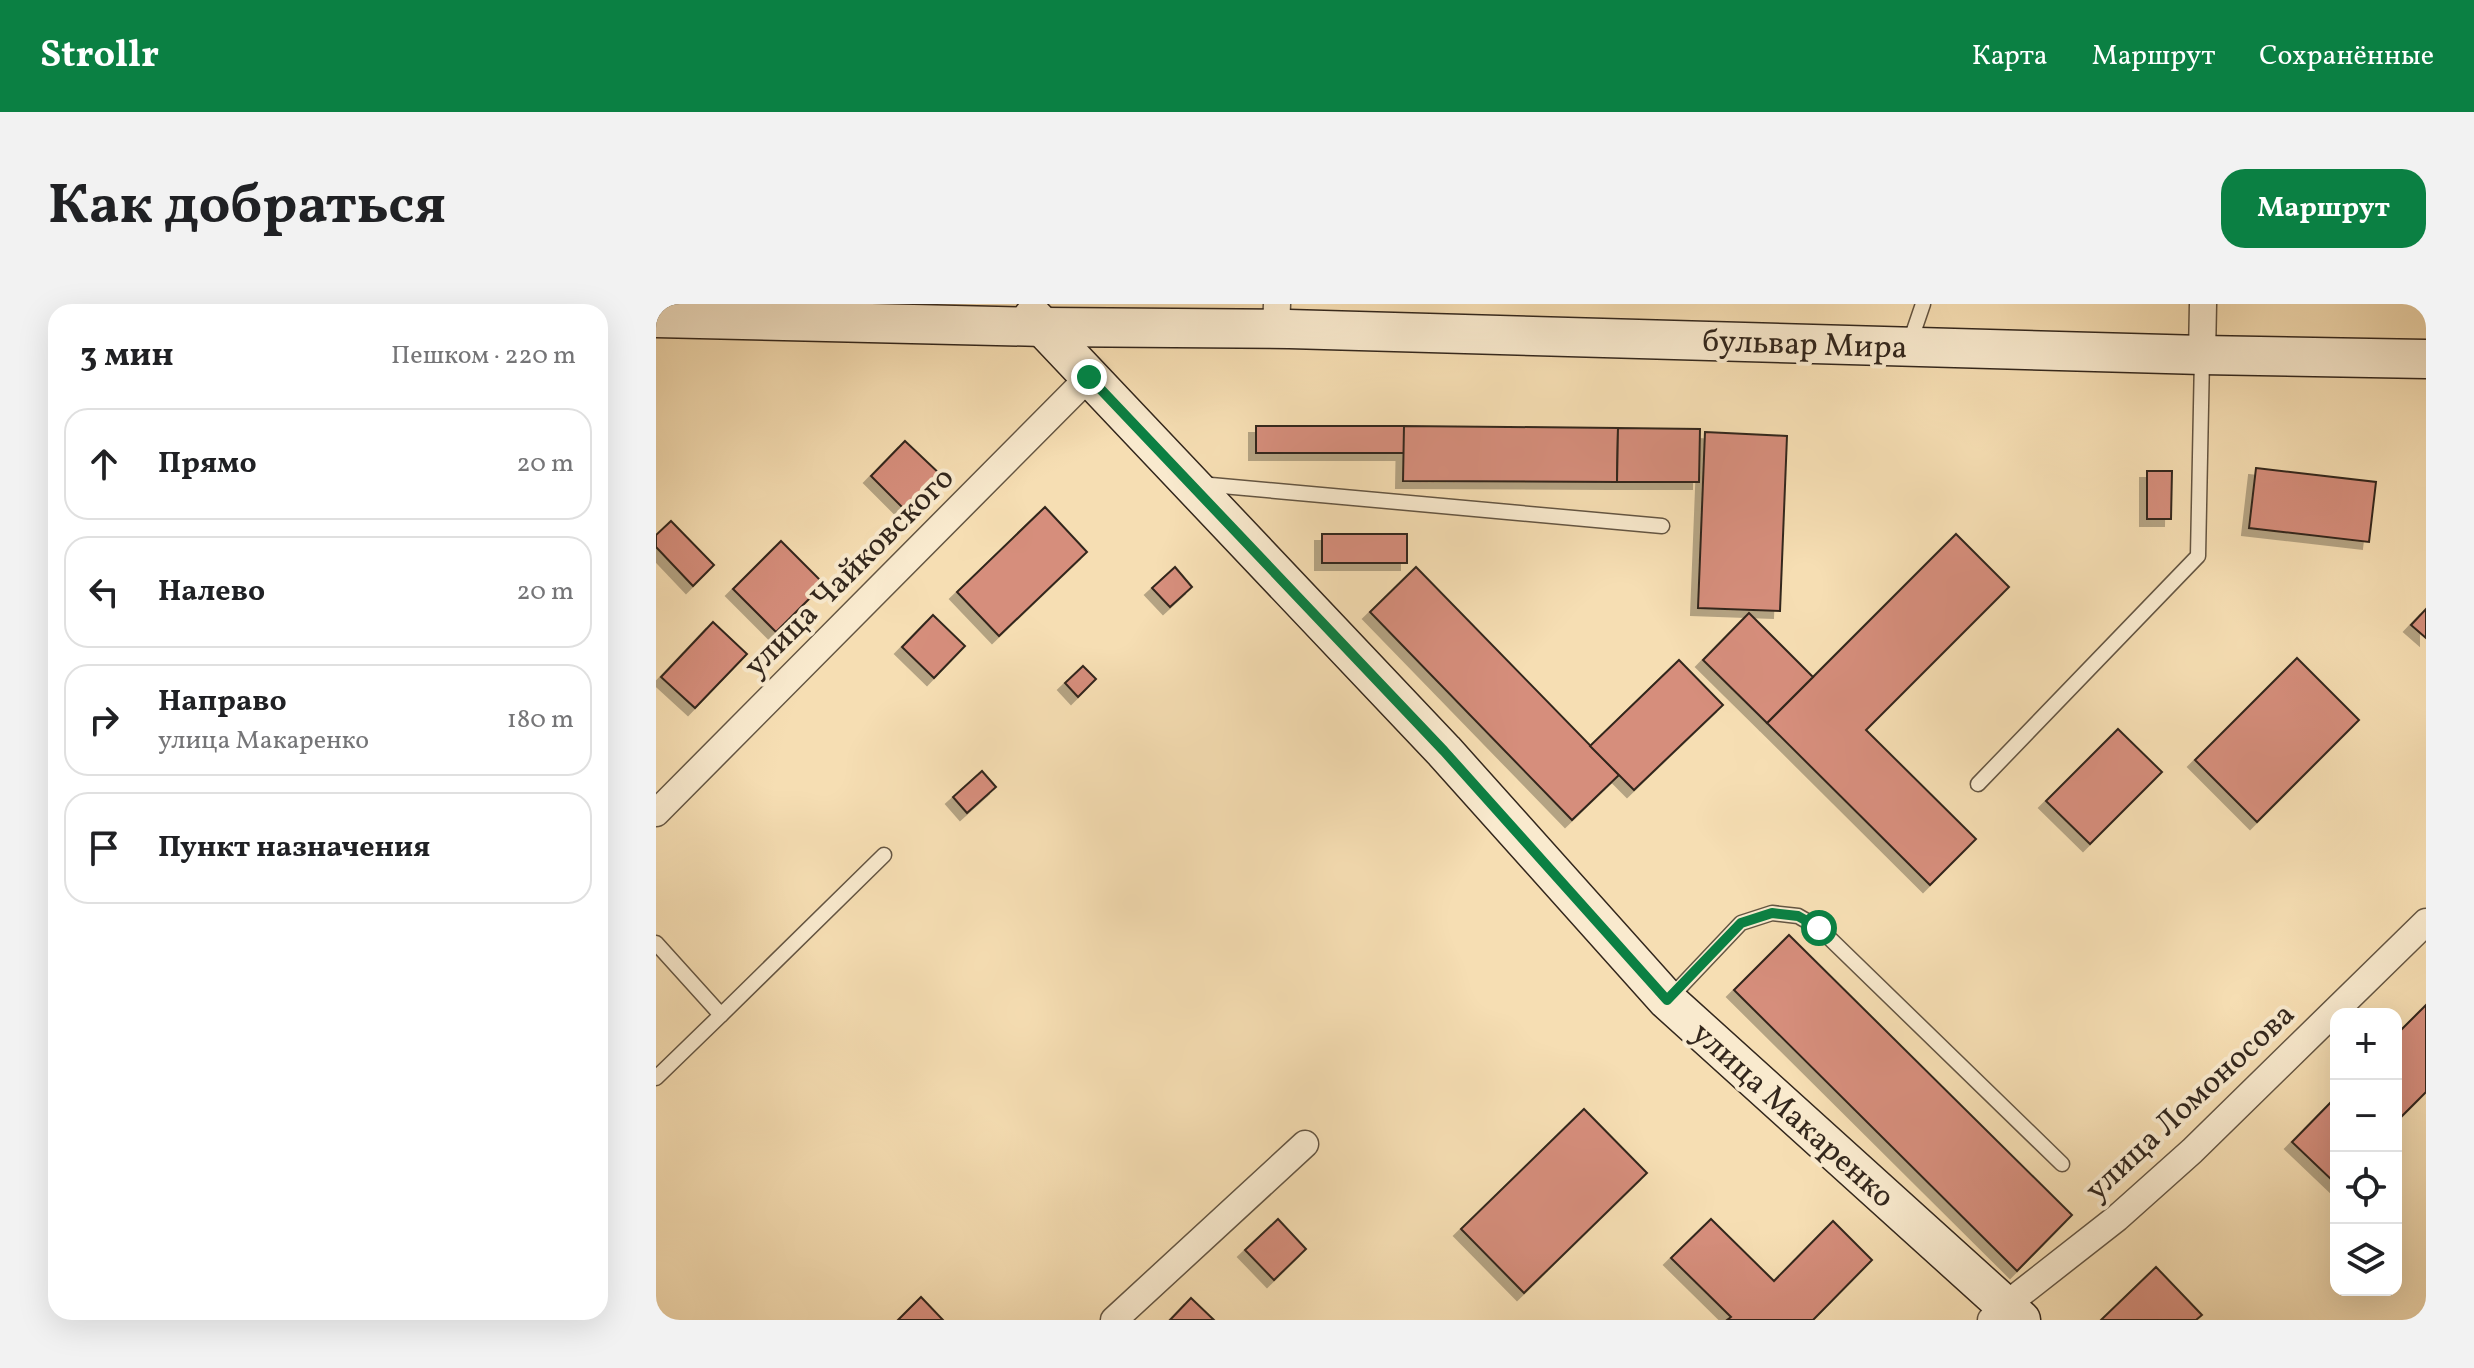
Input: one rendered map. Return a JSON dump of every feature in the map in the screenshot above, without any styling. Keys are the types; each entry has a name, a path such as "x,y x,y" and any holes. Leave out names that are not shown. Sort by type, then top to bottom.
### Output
{"main road":[{"name":"улица Макаренко","path":"1032,315 1444,751 1667,1000 2006,1315"},
{"name":"бульвар Мира","path":"656,318 1276,316 1909,346 2426,359"}],"street":[{"path":"2202,355 2203,304"},
{"name":"улица Чайковского","path":"656,813 1089,377"},
{"name":"улица Ломоносова","path":"2006,1315 2192,1151 2426,922"},
{"path":"1114,1320 1305,1144"}],"lane":[{"path":"1909,346 1923,304"},
{"path":"1978,784 2198,556 2202,355"},
{"path":"1191,483 1662,526"},
{"path":"656,1078 884,855"},
{"path":"1667,1000 1741,923 1772,913 1798,916 1819,928 2062,1164"},
{"path":"656,943 721,1015"}],"building":[{"path":"1256,426 1404,426 1404,453 1256,453"},
{"path":"1404,426 1618,428 1617,482 1403,481"},
{"path":"1618,428 1700,429 1699,482 1617,482"},
{"path":"1705,432 1787,436 1780,611 1698,608"},
{"path":"905,441 942,476 907,512 871,476"},
{"path":"2256,468 2376,482 2369,542 2249,528"},
{"path":"2147,471 2172,471 2171,519 2147,519"},
{"path":"1045,507 1087,552 999,636 957,592"},
{"path":"671,521 714,565 693,586 656,547 656,535"},
{"path":"1322,534 1407,534 1407,563 1322,563"},
{"path":"1956,534 2009,587 1866,730 1976,839 1930,885 1767,723"},
{"path":"781,541 824,584 776,632 733,589"},
{"path":"1175,567 1192,587 1170,607 1152,588"},
{"path":"1416,567 1619,775 1572,820 1370,612"},
{"path":"2426,609 2426,638 2411,625"},
{"path":"1749,613 1813,677 1767,723 1703,660"},
{"path":"933,615 965,646 934,678 902,647"},
{"path":"713,622 747,654 695,708 661,677"},
{"path":"2297,658 2359,720 2257,822 2195,760"},
{"path":"1679,660 1723,705 1634,790 1590,746"},
{"path":"1083,666 1096,679 1078,697 1065,683"},
{"path":"2118,729 2162,772 2090,844 2046,801"},
{"path":"982,771 996,787 967,813 953,797"},
{"path":"1789,935 2072,1215 2017,1271 1734,990"},
{"path":"2426,1005 2426,1092 2402,1116 2402,1080 2402,1029"},
{"path":"2330,1103 2330,1178 2292,1142"},
{"path":"1584,1109 1647,1173 1524,1293 1461,1229"},
{"path":"1278,1219 1306,1249 1274,1280 1245,1250"},
{"path":"1711,1219 1774,1281 1833,1221 1872,1260 1813,1320 1727,1320 1731,1317 1671,1258"},
{"path":"2156,1267 2202,1315 2196,1320 2101,1320"},
{"path":"921,1297 943,1320 898,1320"},
{"path":"1191,1298 1214,1320 1170,1320"}],"route":[{"path":"1089,377 1444,751 1667,1000 1741,923 1772,913 1798,916 1819,928"}]}
